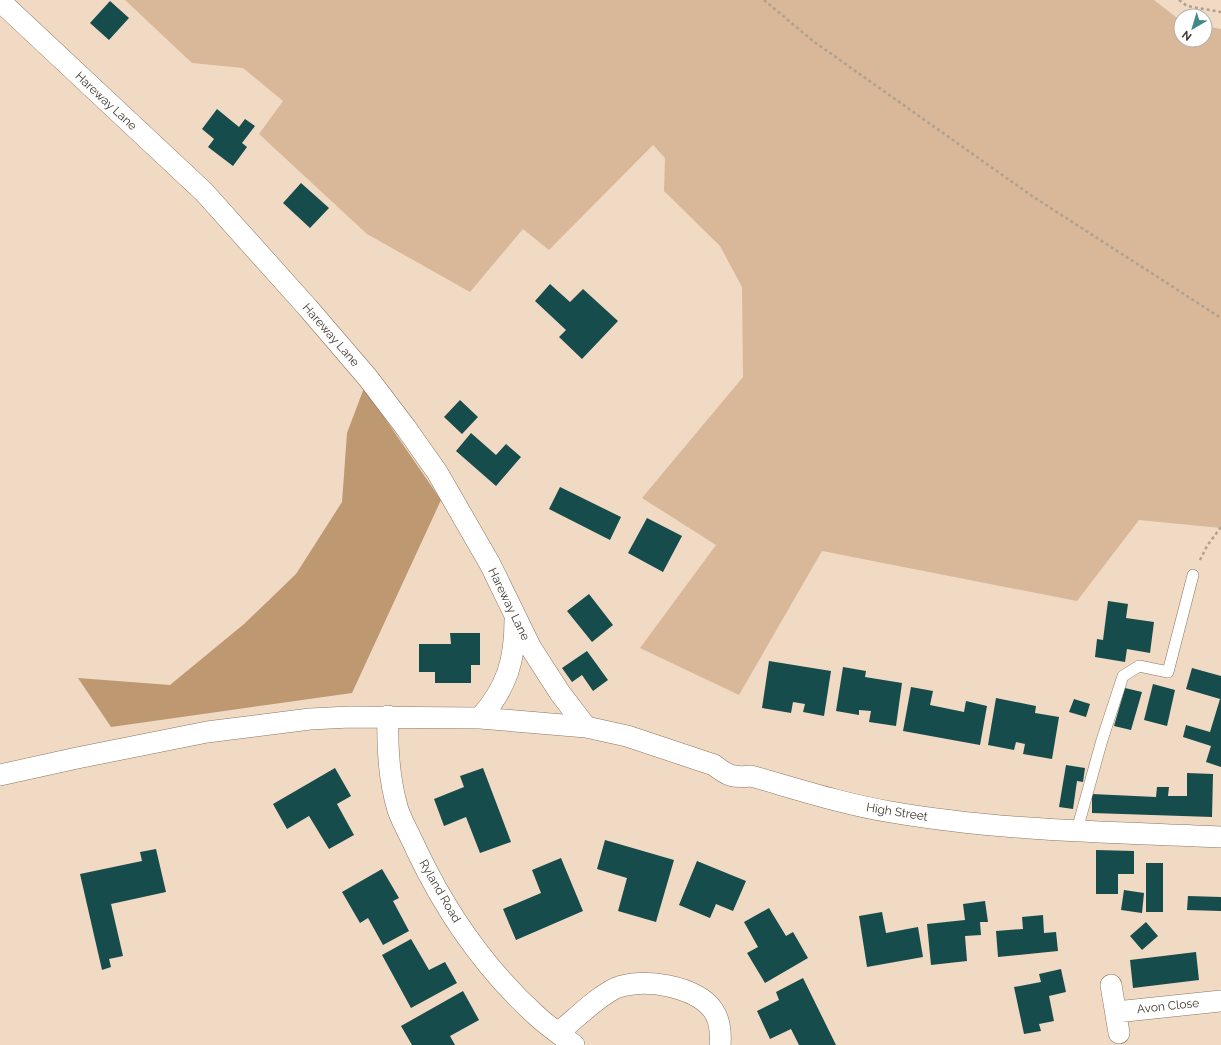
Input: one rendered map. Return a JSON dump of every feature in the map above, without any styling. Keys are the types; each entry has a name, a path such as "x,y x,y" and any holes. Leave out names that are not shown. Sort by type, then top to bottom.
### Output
{"street":[{"name":"Hareway Lane","path":"0,1 204,192 308,308 368,378 437,472 490,564 515,619 544,671 586,727"},
{"path":"480,718 498,695 509,671 515,639 515,619"},
{"name":"High Street","path":"0,776 77,758 207,732 310,719 350,716 480,718 586,727 627,736 714,765 724,773 737,777 750,776 866,808 955,821 1019,827 1221,837"},
{"name":"Ryland Road","path":"388,716 390,763 394,793 404,824 427,871 460,925 482,956 522,1002 566,1039 606,993 617,988 629,985 660,984 680,988 701,999 712,1009 719,1023 720,1045"},
{"path":"1111,985 1119,1033"},
{"name":"Avon Close","path":"1116,1012 1221,1000"}],"lane":[{"path":"1076,830 1102,740 1123,676 1139,666 1168,672 1193,575"}],"path":[{"path":"764,0 813,41 1032,196 1221,318"},
{"path":"1179,0 1187,6 1221,12"},
{"path":"1193,575 1207,546 1221,527"}],"shaded area":[{"path":"125,0 1154,0 1173,15 1173,48 1213,48 1213,28 1221,29 1221,528 1139,520 1077,601 822,551 739,695 640,648 716,545 642,498 743,377 742,287 720,246 664,191 665,158 653,145 549,250 523,229 470,292 367,234 259,134 283,101 243,68 192,63"},
{"path":"364,388 441,500 352,693 111,727 78,678 170,685 244,624 296,574 342,502 347,433"}],"building":[{"path":"110,1 129,18 109,40 90,23"},
{"path":"217,109 239,127 245,119 255,126 242,143 247,147 233,166 208,147 214,139 202,129"},
{"path":"301,183 329,208 310,228 283,203"},
{"path":"550,284 570,302 583,289 618,321 582,359 559,337 566,330 535,301"},
{"path":"460,400 478,417 462,434 444,417"},
{"path":"471,433 496,455 506,444 521,457 496,486 456,451"},
{"path":"560,487 621,517 610,540 549,509"},
{"path":"647,518 682,536 663,572 628,553"},
{"path":"589,594 613,625 592,642 567,611"},
{"path":"1108,601 1128,604 1126,618 1154,622 1150,653 1127,649 1125,662 1095,657 1097,639 1103,640"},
{"path":"450,633 480,633 480,665 471,665 471,683 435,683 435,672 419,672 419,644 451,644"},
{"path":"587,651 608,680 593,691 582,675 572,682 562,668"},
{"path":"769,661 831,671 824,716 803,712 805,704 793,702 791,713 762,708"},
{"path":"843,667 866,671 865,677 902,683 896,726 869,722 871,711 859,710 859,715 836,711"},
{"path":"1192,668 1221,676 1221,767 1206,762 1211,746 1183,737 1186,725 1210,732 1220,699 1186,689"},
{"path":"1153,684 1175,690 1167,726 1144,720"},
{"path":"911,687 933,691 930,705 964,712 966,701 987,706 980,745 903,731"},
{"path":"1125,688 1142,692 1131,730 1114,726"},
{"path":"996,698 1036,706 1035,713 1059,717 1052,759 1023,754 1025,744 1016,742 1014,750 988,745"},
{"path":"1074,699 1090,704 1086,717 1069,712"},
{"path":"1066,765 1085,768 1083,782 1077,781 1073,809 1059,807"},
{"path":"335,768 351,796 337,804 354,835 329,849 309,816 287,829 273,804"},
{"path":"483,768 511,842 480,853 466,817 444,826 434,799 464,787 460,776"},
{"path":"1187,773 1213,774 1212,817 1092,813 1092,794 1156,797 1157,787 1169,787 1168,796 1187,796"},
{"path":"605,840 674,860 656,922 618,911 627,878 597,869"},
{"path":"156,849 166,892 111,904 123,956 109,959 111,967 102,970 80,874 142,861 140,852"},
{"path":"1096,850 1134,851 1134,874 1118,874 1118,894 1096,894"},
{"path":"561,858 583,911 516,940 503,909 541,893 532,870"},
{"path":"697,861 746,881 733,911 716,904 710,918 679,905"},
{"path":"1146,863 1163,863 1163,912 1146,912"},
{"path":"382,869 399,898 393,901 409,931 383,945 368,918 360,923 342,892"},
{"path":"1124,890 1144,893 1142,913 1121,910"},
{"path":"1188,896 1221,897 1221,911 1187,910"},
{"path":"985,901 988,922 980,922 981,935 965,936 967,961 931,965 927,924 965,920 963,904"},
{"path":"769,908 786,936 793,932 808,958 765,983 747,953 758,947 744,922"},
{"path":"882,912 886,933 918,927 923,957 867,967 859,916"},
{"path":"1043,915 1044,933 1056,932 1058,951 998,957 996,931 1023,929 1022,917"},
{"path":"1146,922 1158,936 1142,950 1130,936"},
{"path":"411,939 429,970 445,962 457,983 411,1008 382,955"},
{"path":"1196,952 1199,980 1133,988 1130,960"},
{"path":"1061,969 1066,992 1049,996 1054,1021 1039,1024 1041,1031 1024,1034 1014,987 1041,982 1039,974"},
{"path":"803,978 836,1045 799,1045 791,1029 770,1039 757,1011 779,1000 776,992"},
{"path":"463,991 479,1020 450,1036 455,1045 412,1045 401,1026"}]}
